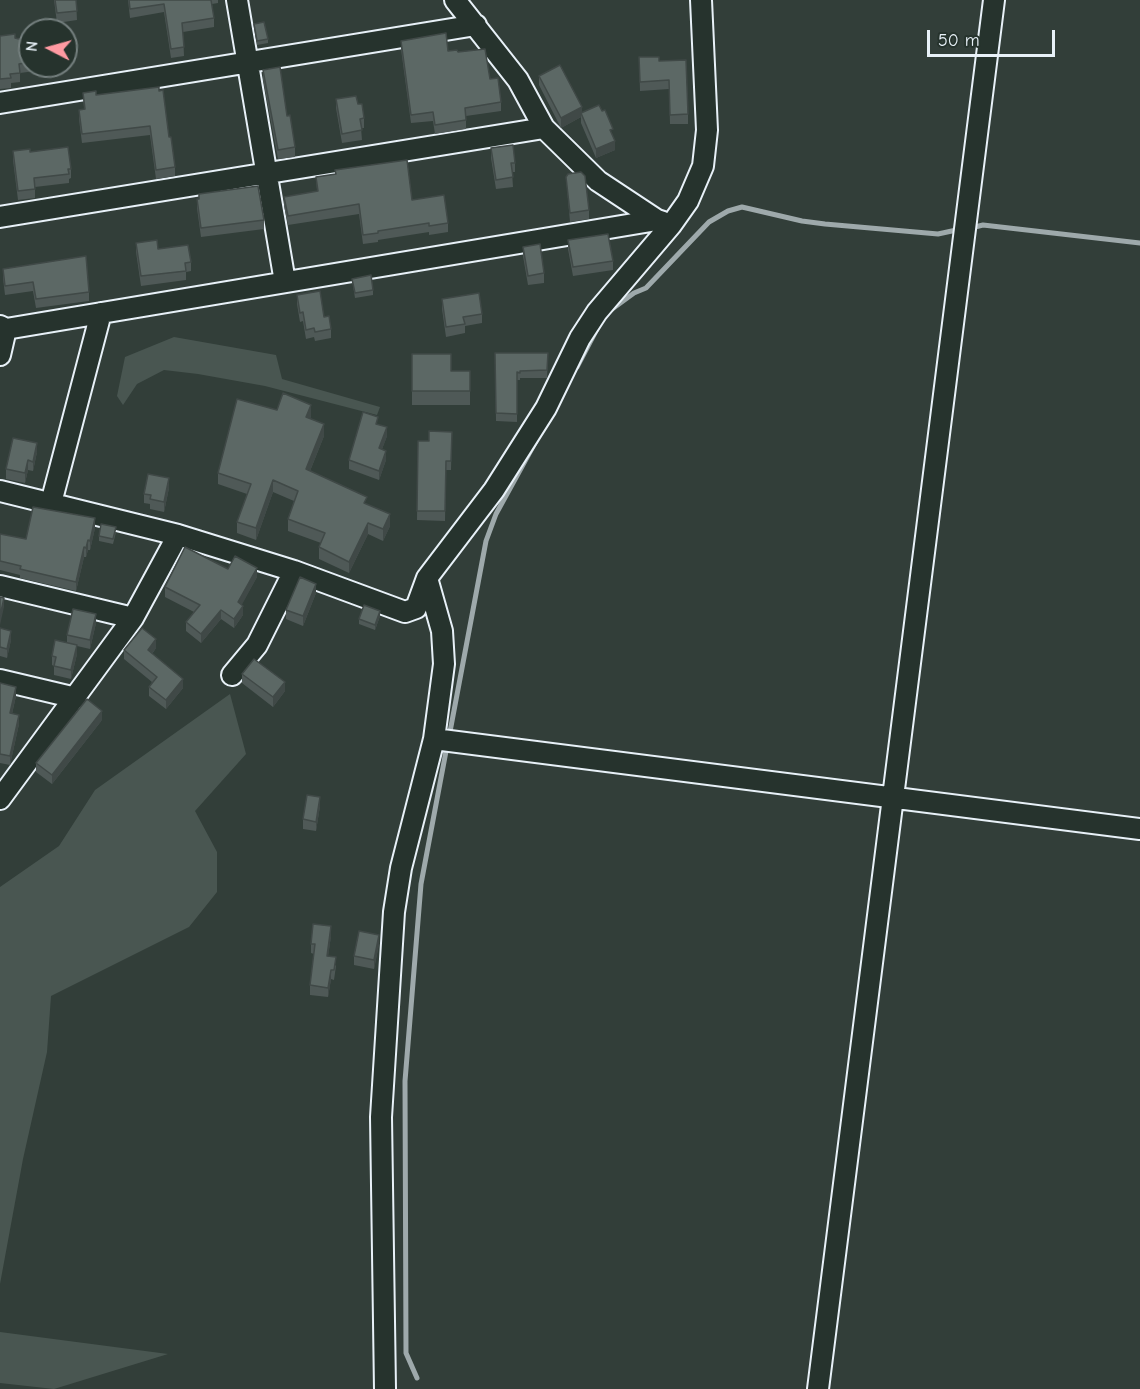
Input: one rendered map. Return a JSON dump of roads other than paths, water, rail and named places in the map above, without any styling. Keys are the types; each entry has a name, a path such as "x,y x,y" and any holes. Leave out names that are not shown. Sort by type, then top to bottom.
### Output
{"street":[{"path":"237,0 285,282"},
{"path":"455,0 518,80 544,128 598,181 664,223"},
{"path":"0,491 178,535 294,571 405,612 416,608 427,578 500,481 546,408 580,338 597,312 664,223 688,201 703,165 706,130 701,0"},
{"path":"818,1389 994,0"},
{"path":"0,103 476,25"},
{"path":"0,217 544,128"},
{"path":"0,355 3,328 664,223"},
{"path":"51,503 101,313"},
{"path":"0,799 8,777 76,698 133,618 178,535"},
{"path":"232,675 257,645 294,571"},
{"path":"385,1389 381,1117 394,912 401,868 434,739 444,664 442,631 427,578"},
{"path":"0,586 133,618"},
{"path":"0,680 76,698"},
{"path":"434,739 1140,829"}],"waterway":[{"path":"608,312 634,293 646,288 709,222 728,211 742,207 825,224 938,234 961,229"},
{"path":"971,228 983,225 1140,243"},
{"path":"577,367 598,327"},
{"path":"449,737 486,541 496,514 536,441"},
{"path":"417,1378 406,1353 405,1081 421,884 447,746"}]}
